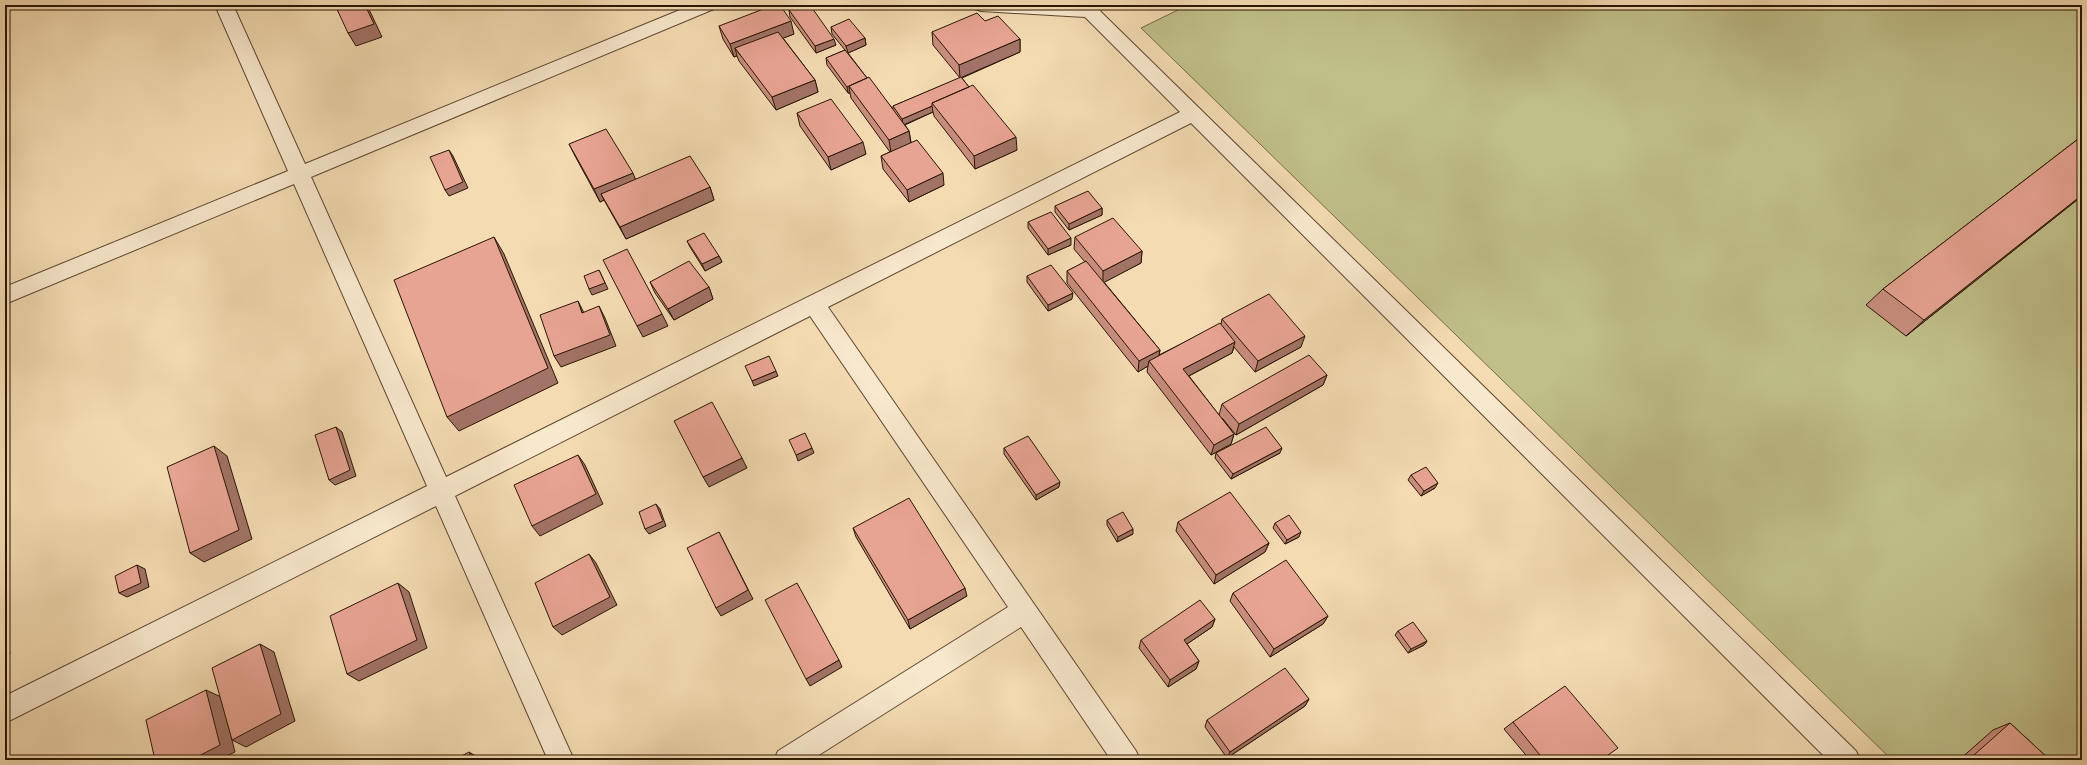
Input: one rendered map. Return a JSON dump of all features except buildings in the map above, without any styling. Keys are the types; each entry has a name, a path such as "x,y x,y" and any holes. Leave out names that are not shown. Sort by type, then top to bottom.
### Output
{"street":[{"path":"224,5 561,760"},
{"path":"5,296 708,5"},
{"path":"981,5 1092,7 1194,113 1847,760"},
{"path":"5,710 1194,113"},
{"path":"814,304 1126,760"},
{"path":"788,760 1024,611"}],"shaded area":[{"path":"1188,5 2082,5 2082,760 1892,760 1141,28"}]}
